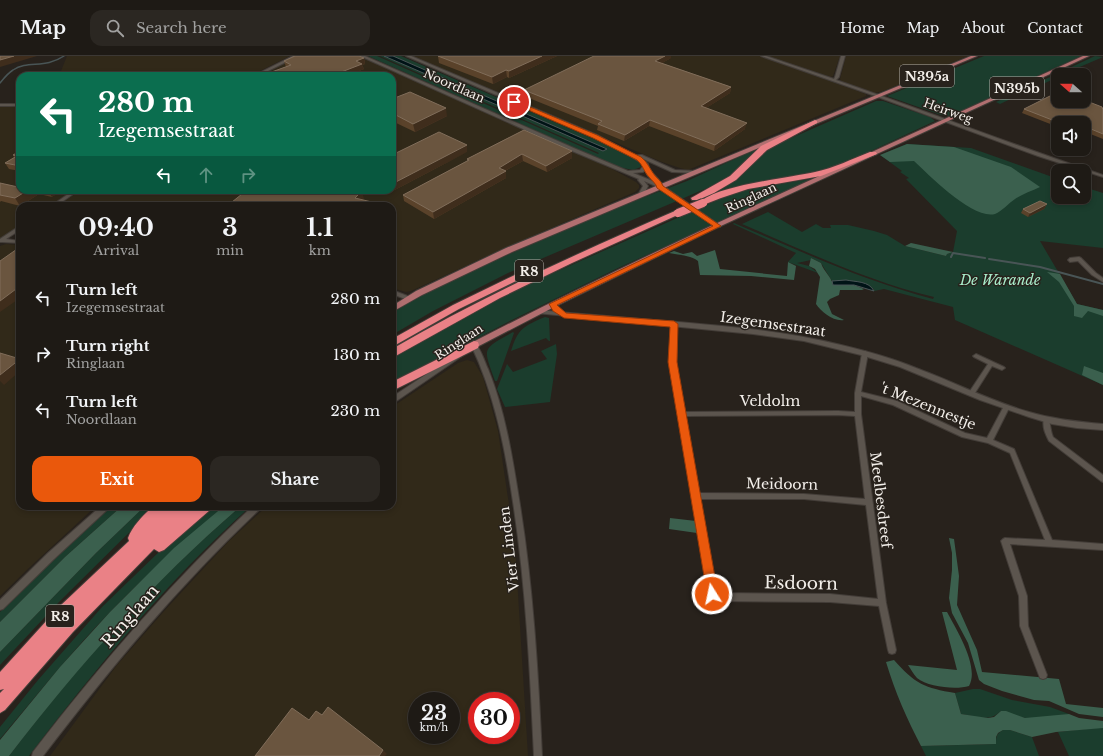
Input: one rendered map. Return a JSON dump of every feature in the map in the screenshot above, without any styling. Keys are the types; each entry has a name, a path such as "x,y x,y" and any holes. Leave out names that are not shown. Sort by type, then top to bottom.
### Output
{"highway":[{"name":"R8","path":"396,352 441,325 510,289 699,200 733,178 764,148 816,122"},
{"name":"R8","path":"699,200 747,187 818,174 873,154"},
{"name":"R8","path":"396,341 497,287 562,256 675,211"},
{"path":"396,385 474,345"},
{"name":"R8","path":"124,553 143,524 157,510"},
{"name":"R8","path":"0,683 64,612 170,510"},
{"name":"R8","path":"0,705 68,628 107,587 186,510"},
{"name":"R8","path":"107,587 128,574 201,510"}],"main road":[{"name":"N395a","path":"396,306 408,298 509,250 642,193 975,56"},
{"name":"Ringlaan","path":"474,345 553,304 718,226 1087,56"}],"street":[{"path":"263,72 296,56"},
{"name":"Noordlaan","path":"362,56 636,177 660,186 718,226"},
{"name":"Noordlaan","path":"408,56 595,136 629,153 641,160 646,166 650,175 660,184 660,186"},
{"name":"Heirweg","path":"763,56 879,96 1052,160 1103,176"},
{"path":"834,81 837,77 843,56"},
{"path":"0,105 16,105"},
{"name":"Noordlaan","path":"629,153 674,171 695,172"},
{"path":"625,172 641,171 646,166"},
{"path":"636,177 646,186 642,193"},
{"path":"59,202 71,194"},
{"path":"0,240 16,230"},
{"path":"0,240 16,242"},
{"path":"1079,259 1094,274 1103,280"},
{"path":"1070,260 1086,259"},
{"path":"396,294 408,298"},
{"path":"553,304 555,309 564,315"},
{"name":"Izegemsestraat","path":"538,312 782,334 827,343 865,353 912,369 1006,408 1046,420 1066,424 1103,427"},
{"path":"674,324 673,362 695,496"},
{"name":"Ringlaan","path":"396,397 453,361 474,345"},
{"name":"Vier Linden","path":"474,345 485,368 505,431 523,544 535,688 538,756"},
{"name":"Meelbesdreef","path":"865,353 858,393 858,414 882,603 892,650"},
{"path":"976,356 1002,368"},
{"path":"971,394 991,363"},
{"name":"'t Mezennestje","path":"858,393 895,403 964,435 989,441 1012,451 1050,543"},
{"path":"989,441 1006,408"},
{"name":"Veldolm","path":"681,414 858,414"},
{"path":"1046,420 1047,431 1051,439 1103,479"},
{"name":"Meidoorn","path":"695,496 809,496 831,497 868,502"},
{"name":"Esdoorn","path":"695,496 712,594 719,597 830,598 882,603"},
{"path":"0,606 102,510"},
{"name":"Ringlaan","path":"37,756 99,676 158,606 206,556 254,510"},
{"path":"1043,675 1024,626 1023,596 1005,541 1050,543 1103,548"}],"shaded area":[{"path":"67,56 290,56 258,72 61,72"},
{"path":"299,56 360,56 396,72 266,72"},
{"path":"384,56 393,56 607,149 603,151"},
{"path":"410,56 760,56 866,94 866,96 688,170 662,162"},
{"path":"767,56 840,56 833,76 831,77"},
{"path":"846,56 968,56 875,93 841,81 840,79"},
{"path":"396,72 612,169 639,185 639,188 635,192 406,292 396,289 396,202 63,202 75,194 396,194"},
{"path":"0,107 16,107 16,194 68,194 56,202 16,202 16,229 0,239"},
{"path":"6,244 16,245 16,510 92,510 0,596 0,246"},
{"path":"846,280 869,285 874,291 854,285 833,285 832,281"},
{"path":"467,360 474,362 483,377 498,431 515,545 528,756 50,756 117,665 229,541 263,510 396,510 396,404 458,363"}],"green space":[{"path":"368,56 377,56 598,154 599,153 380,56 384,56 603,151 607,149 393,56 401,56 594,139 634,158 640,162 641,167 633,170 618,167"},
{"path":"984,56 1081,56 1055,68 1051,68 1051,70 950,116 941,115 887,96"},
{"path":"1095,56 1103,57 1077,68 1069,68"},
{"path":"1051,76 1051,80 1000,104 996,102"},
{"path":"876,101 883,101 930,117 935,121 852,160 825,170 706,198 704,197 773,146"},
{"name":"De Warande","path":"907,144 971,148 1051,177 1051,204 1091,204 1091,189 1103,193 1103,248 1040,241 1077,304 1103,310 1103,385 955,320 953,307 884,289 874,291 874,289 846,280 832,281 821,263 811,258 811,260 797,263 809,266 818,273 788,262 796,253 733,224 734,223 808,255 857,274 907,292 933,299 934,297 885,283 836,265 742,224 768,212 802,232 816,224 823,228 831,228 830,225 848,225 887,235 905,246 946,256 947,254 953,252 957,231 906,179 909,178 900,172 902,171 880,155"},
{"path":"907,144 954,147 1011,167 1040,187 1018,197 995,214 986,214 964,204 940,186 914,161 890,162 880,155"},
{"path":"765,145 726,180 508,273 433,311 396,333 396,311 413,300 480,267 613,209 687,181"},
{"path":"816,178 618,268 512,320 396,381 396,356 504,295 738,191"},
{"path":"911,243 953,252 947,254 946,256 905,246"},
{"path":"715,250 720,269 787,276 788,262 796,266 794,280 751,276 700,275 698,261 688,256 669,253 674,251 683,254 692,252 697,256"},
{"path":"811,258 821,263 833,285 854,285 864,289 840,290 839,295 827,302 832,314 844,320 828,316 816,304 820,277 815,269 809,266"},
{"path":"1047,272 1060,274 1077,304 1103,310 1103,316 1088,311 1082,318 1074,316 1074,306 1059,282"},
{"path":"545,317 549,318 550,341 546,338 511,351 516,337 523,329"},
{"path":"513,332 514,333 497,381 495,381 488,362 488,350 495,342"},
{"path":"556,344 557,354 550,402 505,407 497,389 507,364 513,372 547,359 541,351"},
{"path":"1084,366 1103,373 1103,385 1082,375"},
{"path":"108,510 118,510 65,557 0,622 0,612 50,562"},
{"path":"118,510 141,510 96,553 0,652 0,622 65,557"},
{"path":"141,510 152,510 59,602 0,665 0,652 96,553"},
{"path":"207,510 219,510 166,557 111,611 68,658 0,739 0,727 38,680 102,607 162,549"},
{"path":"219,510 236,510 178,563 90,656 9,756 0,756 0,740 60,667 110,612 174,548"},
{"path":"236,510 247,510 190,564 134,626 29,756 9,756 90,656 178,563"},
{"path":"670,518 696,521 697,533 669,529"},
{"path":"949,538 954,539 959,576 957,605 977,650 982,672 1059,679 1066,704 1103,708 1103,717 1079,714 1049,701 1034,700 1002,691 984,684 979,680 968,643 952,613 949,598 952,553"},
{"path":"942,612 947,612 966,648 972,678 969,686 950,688 928,684 917,678 908,665 957,670"},
{"path":"894,660 908,675 921,684 955,693 961,714 988,718 994,717 1001,711 1006,711 1025,718 1069,714 1079,718 1103,721 1103,728 1056,732 1032,737 1010,730 1003,730 998,733 996,737 996,744 921,746 893,684 886,662"},
{"path":"980,689 1012,700 1050,707 1069,714 1030,719 1001,711 992,717 987,718 961,714 955,693"},
{"path":"1103,728 1103,756 1069,756 1058,732"},
{"path":"1003,730 1010,730 1032,737 1039,756 926,756 921,746 996,744 997,736"}],"building":[{"path":"0,56 14,56 0,60"},
{"path":"295,56 359,56 364,58 356,61 362,64 341,72 272,72 291,65 284,61"},
{"path":"438,56 542,56 492,77"},
{"path":"594,56 665,56 655,61 731,87 701,106 747,123 715,145 650,120 625,135 598,124 602,121 524,90"},
{"path":"410,92 446,108 413,124 396,115 396,97"},
{"path":"1051,96 1051,108 1091,108 1091,103 1102,107 1103,134 1091,129 1091,116 1051,116 1051,120 1024,109"},
{"path":"524,130 572,151 546,166 522,154 499,168 506,171 433,212 403,195 469,160 467,159"},
{"path":"439,132 467,145 396,182 396,153"},
{"path":"16,157 16,165 5,163"},
{"path":"0,183 16,187 16,194 22,194 15,198 0,195"},
{"path":"242,194 359,194 355,198 372,202 232,202"},
{"path":"1040,201 1047,204 1030,213 1023,209"},
{"path":"16,250 16,289 0,301 0,261"},
{"path":"0,353 16,358 16,362 0,375"},
{"path":"328,707 383,750 379,756 255,756 292,708 309,720 316,711 322,715"}],"waterway":[{"path":"0,83 9,73 19,67 25,65 43,64 57,60 64,56"},
{"path":"951,257 953,253 985,258"},
{"path":"989,259 1040,267 1103,284"}],"route":[{"path":"514,102 595,136 628,152 644,163 652,178 660,184 660,186 718,226 553,304 555,309 564,315 674,324 673,362 712,594"}]}
